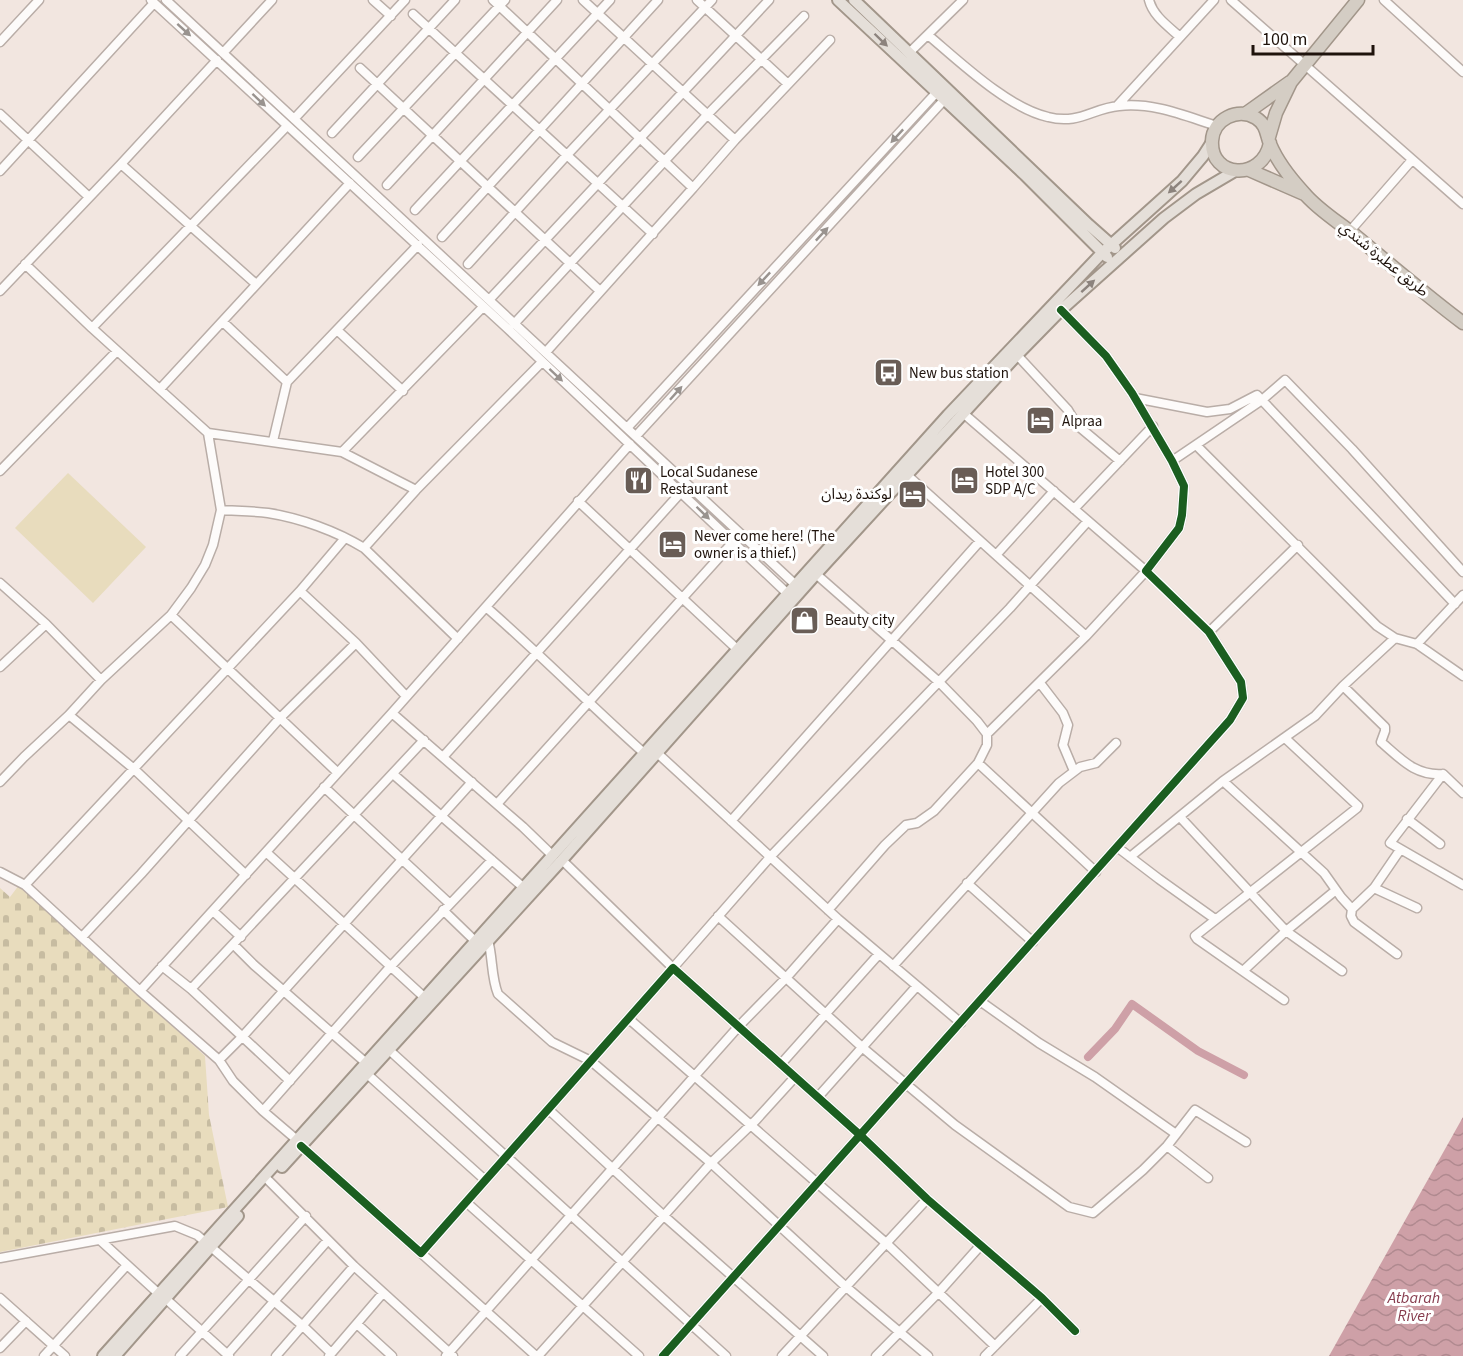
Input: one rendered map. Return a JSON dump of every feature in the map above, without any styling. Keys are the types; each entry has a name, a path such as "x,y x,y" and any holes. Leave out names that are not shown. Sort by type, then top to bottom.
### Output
{"highway":[{"path":"1250,170 1264,160 1276,113 1291,82 1358,0"},
{"path":"1291,82 1245,114 1229,116 1217,126 1212,142 1213,152 1226,167 1235,171 1250,170 1305,195"},
{"path":"1245,114 1261,121 1270,140 1305,195"},
{"name":"طريق عطبرة شندي","path":"1305,195 1463,323"}],"main road":[{"path":"838,0 1086,229 1111,244 1122,254"},
{"path":"854,0 1086,229 1102,253 1112,263"},
{"path":"651,751 799,587 948,415 1111,244 1182,181 1212,142"},
{"path":"799,587 816,574 906,474 1061,310 1181,204 1235,171"},
{"path":"1086,229 1121,235"},
{"path":"1086,229 1092,264"},
{"path":"366,1068 388,1049 488,940 738,651 790,597"},
{"path":"115,1356 162,1297 366,1068 424,997 524,888 557,858"},
{"path":"207,1246 269,1181 299,1143"},
{"path":"103,1356 162,1297"}],"street":[{"path":"0,42 39,0"},
{"path":"166,0 220,56 486,303 542,362 688,485 799,587"},
{"path":"0,291 272,0"},
{"path":"374,0 391,16"},
{"path":"92,328 405,0"},
{"path":"332,133 455,0"},
{"path":"387,185 557,0"},
{"path":"583,0 735,140"},
{"path":"415,210 610,0"},
{"path":"442,237 658,0"},
{"path":"697,0 788,84"},
{"path":"468,264 712,0"},
{"path":"342,452 403,391 769,0"},
{"path":"909,52 963,0"},
{"path":"1149,0 1152,10 1180,37"},
{"path":"1118,106 1214,0"},
{"path":"1231,0 1463,204"},
{"path":"1384,0 1463,72"},
{"path":"0,171 152,2 220,56"},
{"path":"358,157 499,2 527,32 693,188"},
{"path":"413,14 653,234"},
{"path":"514,324 707,115 804,16"},
{"path":"928,35 976,76 1018,104 1049,118 1066,120 1088,116 1118,106 1151,106 1217,126"},
{"path":"546,352 735,140 830,40"},
{"path":"360,68 600,291"},
{"path":"627,428 724,322 940,96"},
{"path":"140,991 458,639 578,501 940,96"},
{"path":"0,114 89,196"},
{"path":"290,122 350,183 388,212 418,245 546,352 627,428 633,440 681,492 790,597"},
{"path":"1350,231 1412,160"},
{"path":"121,164 256,284"},
{"path":"160,389 350,183"},
{"path":"273,441 287,382 418,245"},
{"path":"26,264 92,328 208,433 342,452 416,490"},
{"path":"987,734 1086,636 1146,571 1175,535 1182,515 1184,486 1153,426 1106,356 1061,310"},
{"path":"223,322 287,382"},
{"path":"724,322 733,330"},
{"path":"337,330 403,391"},
{"path":"0,471 117,351"},
{"path":"1017,355 1068,410 1077,425 1120,461"},
{"path":"364,548 416,490 542,362"},
{"path":"1172,461 1262,400 1285,380 1352,449 1463,572"},
{"path":"1135,398 1207,412 1230,409 1257,395 1455,604"},
{"path":"663,1356 1230,720 1243,698 1241,682 1209,632 1146,571 963,413"},
{"path":"1074,509 1153,426"},
{"path":"0,782 69,715 101,680 171,615 205,566 213,545 221,510 208,433"},
{"path":"1196,445 1377,626 1395,638 1417,644 1463,675"},
{"path":"906,474 1086,636"},
{"path":"443,757 688,485"},
{"path":"996,555 1054,491"},
{"path":"578,501 738,651"},
{"path":"221,510 269,513 314,525 364,548 458,639"},
{"path":"421,1253 771,856 1030,586 1088,520"},
{"path":"25,885 300,591 345,538"},
{"path":"731,821 980,541"},
{"path":"497,804 734,542"},
{"path":"1209,632 1298,545"},
{"path":"816,574 939,682 987,734 987,748 978,763 930,815 918,823 906,825 885,845 828,910"},
{"path":"0,583 46,624 101,680"},
{"path":"300,591 356,643 406,696"},
{"path":"1417,644 1463,595"},
{"path":"486,607 538,652 589,703 651,751 771,856 838,919 961,1023"},
{"path":"171,615 338,772"},
{"path":"0,667 46,624"},
{"path":"1130,857 1223,781 1315,716 1343,686 1395,638"},
{"path":"82,937 280,718 356,643"},
{"path":"1040,683 1063,713 1068,725 1063,745 1074,771"},
{"path":"1343,686 1385,727 1381,742 1399,758 1429,775 1443,774 1463,793"},
{"path":"392,712 557,858 673,968 860,1135 927,1199 1042,1298 1075,1331"},
{"path":"69,715 134,769 246,875"},
{"path":"1284,1000 1195,938 1198,932 1356,810 1358,806 1285,738"},
{"path":"191,989 424,740"},
{"path":"893,966 1031,813 1074,771 1096,762 1116,743"},
{"path":"978,763 1096,872"},
{"path":"393,774 524,888"},
{"path":"1443,774 1390,843 1463,885"},
{"path":"1223,781 1324,873 1352,909"},
{"path":"219,1060 472,782"},
{"path":"324,787 401,859 475,941"},
{"path":"1180,817 1286,931 1342,972"},
{"path":"1407,819 1440,844"},
{"path":"1118,847 1215,919"},
{"path":"1397,954 1354,922 1351,916 1352,909 1374,888 1400,850"},
{"path":"266,852 424,997"},
{"path":"263,1111 391,966 492,860"},
{"path":"0,872 25,885 219,1060 233,1081 263,1111 537,1356 711,1163 795,1077"},
{"path":"967,883 1033,942"},
{"path":"1374,888 1417,908"},
{"path":"1243,971 1286,931 1336,890"},
{"path":"213,911 241,937"},
{"path":"718,916 906,1085 955,1125 1070,1207 1093,1213 1143,1170 1167,1146 1196,1110 1246,1142"},
{"path":"269,1181 354,1266 449,1355 484,1311 838,919"},
{"path":"488,940 498,994 552,1042 591,1060 711,1163 845,1286 928,1356"},
{"path":"234,945 331,1033 485,1180"},
{"path":"781,1064 879,954"},
{"path":"162,966 191,989 290,1081"},
{"path":"818,1098 916,987"},
{"path":"980,1001 1176,1134"},
{"path":"629,1019 886,1243 995,1346"},
{"path":"388,1049 726,1356"},
{"path":"548,1109 733,1278 823,1356"},
{"path":"1167,1146 1208,1178"},
{"path":"782,1356 927,1199"},
{"path":"466,1202 639,1356"},
{"path":"180,1356 306,1216"},
{"path":"0,1258 175,1226 190,1231 303,1326 330,1354 383,1293"},
{"path":"101,1241 228,1356 328,1240"},
{"path":"876,1356 939,1292 980,1246"},
{"path":"44,1356 126,1265"},
{"path":"276,1356 354,1266"},
{"path":"0,1298 65,1356"},
{"path":"986,1356 1042,1298"},
{"path":"0,1348 26,1321"},
{"path":"357,1324 392,1356"}],"green space":[{"path":"68,473 146,547 93,603 15,528"},
{"path":"19,885 205,1056 209,1115 228,1207 0,1252 0,888 10,897"}],"water":[{"name":"Atbarah River","path":"1463,1117 1463,1356 1329,1356"}],"waterway":[{"path":"1088,1057 1115,1029 1132,1004 1198,1051 1244,1075"}],"cycle path":[{"path":"663,1356 1230,720 1243,698 1241,682 1209,632 1146,571 1179,528 1184,486 1132,393 1106,356 1061,310"},
{"path":"301,1146 421,1253 673,968 860,1135 927,1199 1042,1298 1075,1331"}],"place":[{"name":"New bus station","path":"888,373"},
{"name":"Alpraa","path":"1041,421"},
{"name":"Local Sudanese Restaurant","path":"639,481"},
{"name":"Hotel 300 SDP A/C","path":"964,481"},
{"name":"لوكندة ريدان","path":"913,494"},
{"name":"Never come here! (The owner is a thief.)","path":"673,545"},
{"name":"Beauty city","path":"804,620"}]}
